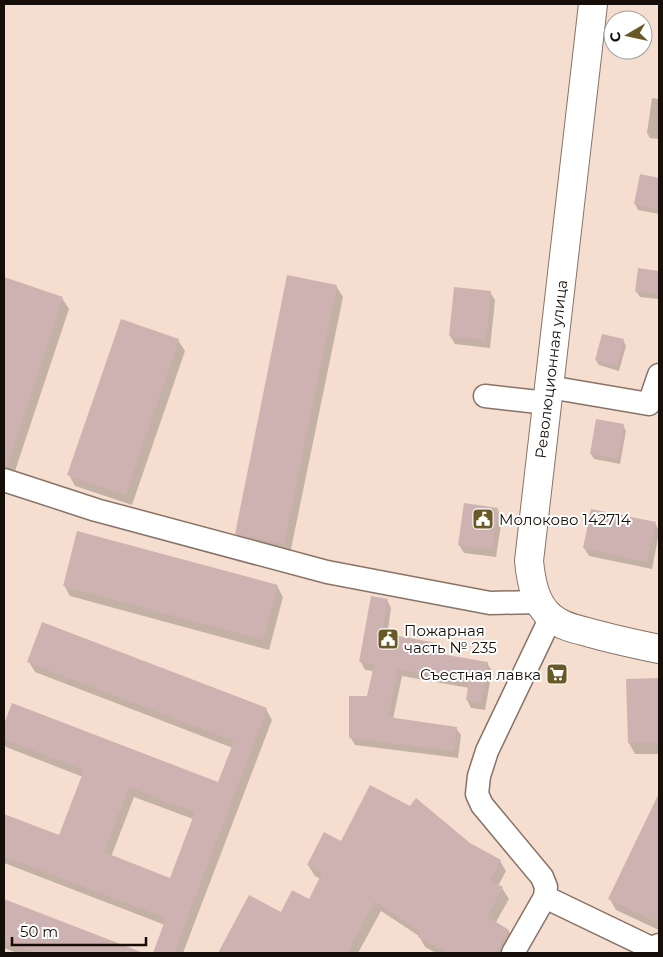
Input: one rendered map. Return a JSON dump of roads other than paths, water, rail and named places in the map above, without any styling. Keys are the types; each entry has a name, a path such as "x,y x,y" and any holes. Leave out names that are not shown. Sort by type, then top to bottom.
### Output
{"main road":[{"name":"Революционная улица","path":"545,610 532,583 529,561 593,4"},
{"path":"545,610 569,627 659,649"}],"street":[{"path":"485,396 548,395 649,404 659,375"},
{"path":"4,480 96,510 328,572 490,603 545,610 488,751 479,776 477,794 482,805 542,877 546,887 546,898 513,953"},
{"path":"546,898 651,948 659,945"}],"place":[{"name":"Молоково 142714","path":"483,519"},
{"name":"Пожарная часть № 235","path":"388,639"},
{"name":"Съестная лавка","path":"557,674"}]}
